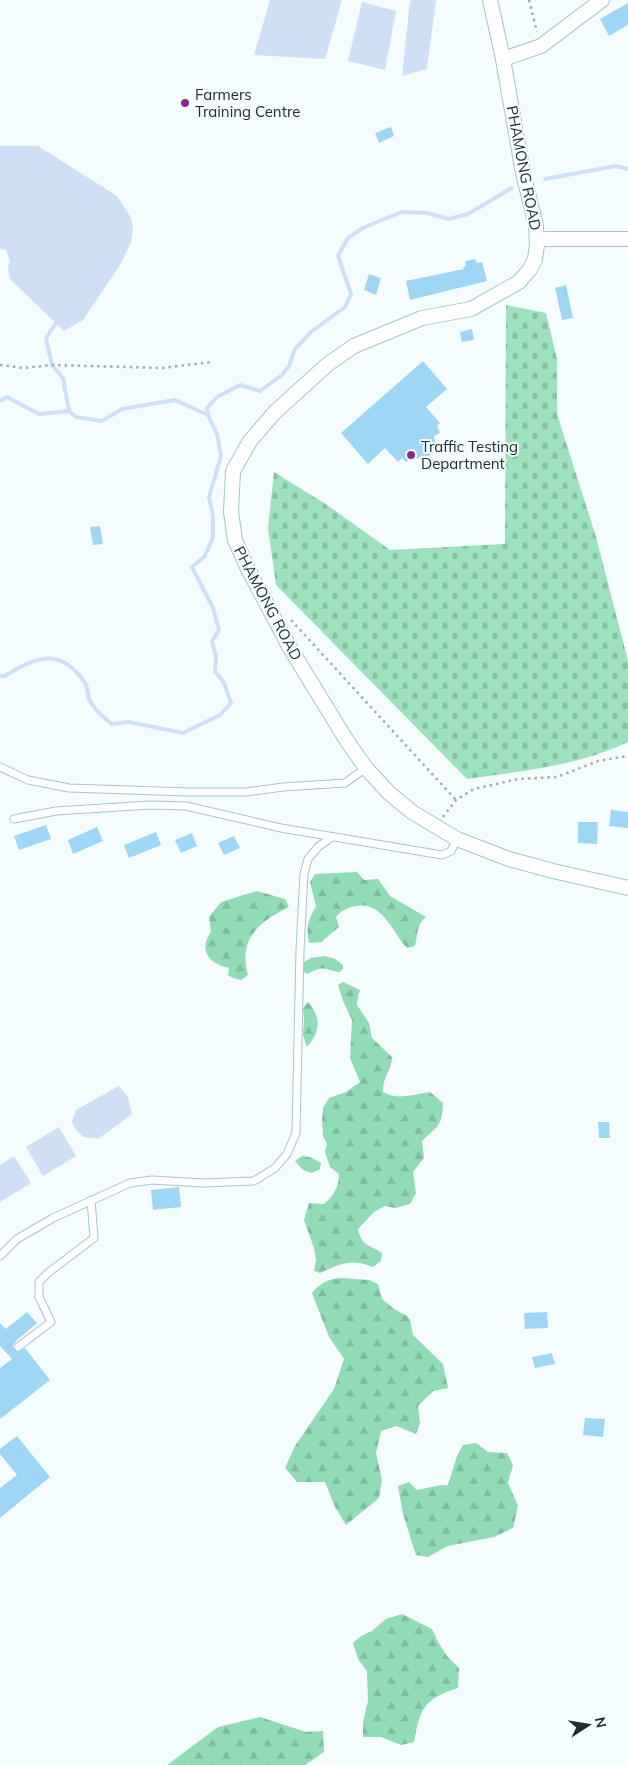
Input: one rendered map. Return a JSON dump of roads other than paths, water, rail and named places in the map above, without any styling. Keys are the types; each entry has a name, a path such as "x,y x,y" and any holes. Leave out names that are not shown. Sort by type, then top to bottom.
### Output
{"street":[{"name":"PHAMONG ROAD","path":"490,0 503,59 523,173 536,226 535,259 530,270 519,282 471,309 422,318 354,346 328,364 269,419 250,441 234,471 231,512 235,540 248,570 290,648 347,741 366,768 389,793 436,827 457,839 509,859 628,888"},
{"path":"503,59 541,46 602,0"},
{"path":"537,239 628,239"}],"lane":[{"path":"0,767 28,780 69,788 188,792 246,792 283,787 345,783 366,768"},
{"path":"14,819 56,811 186,806 332,838 442,855 451,851 457,839"},
{"path":"0,1256 17,1239 53,1218 130,1182 152,1180 203,1183 254,1181 275,1168 287,1154 296,1133 300,950 304,874 308,859 318,846 332,838"},
{"path":"18,1347 51,1322 39,1298 39,1282 49,1272 94,1238 91,1200"}],"water":[{"path":"270,0 342,0 325,59 254,55"},
{"path":"436,0 427,69 402,76 410,1"},
{"path":"362,2 396,11 385,70 348,61"},
{"path":"0,146 38,146 117,196 130,216 133,227 131,242 120,265 83,320 64,331 10,279 8,268 10,261 6,250 0,249"},
{"path":"119,1086 128,1097 132,1114 98,1139 83,1137 76,1130 72,1122 76,1110"},
{"path":"59,1127 76,1156 43,1176 26,1147"},
{"path":"14,1156 31,1183 0,1202 0,1165"}],"waterway":[{"path":"545,179 616,166 628,169"},
{"path":"0,676 5,676 27,664 48,658 67,664 86,685 93,706 112,724 129,722 183,733 220,715 231,703 224,683 215,671 216,656 212,641 219,630 213,608 192,567 205,556 213,537 213,516 209,497 221,456 217,434 208,415 207,408 217,397 240,385 260,391 282,375 289,366 295,349 311,332 345,307 351,294 338,256 348,238 363,228 402,212 427,213 449,219 468,214 512,188"},
{"path":"56,320 46,338 52,365 63,378 69,411"},
{"path":"0,401 7,397 39,414 69,411 76,417 102,421 122,409 175,400 208,415"}],"place":[{"name":"Farmers Training Centre","path":"185,103"},
{"name":"Traffic Testing Department","path":"411,455"}]}
